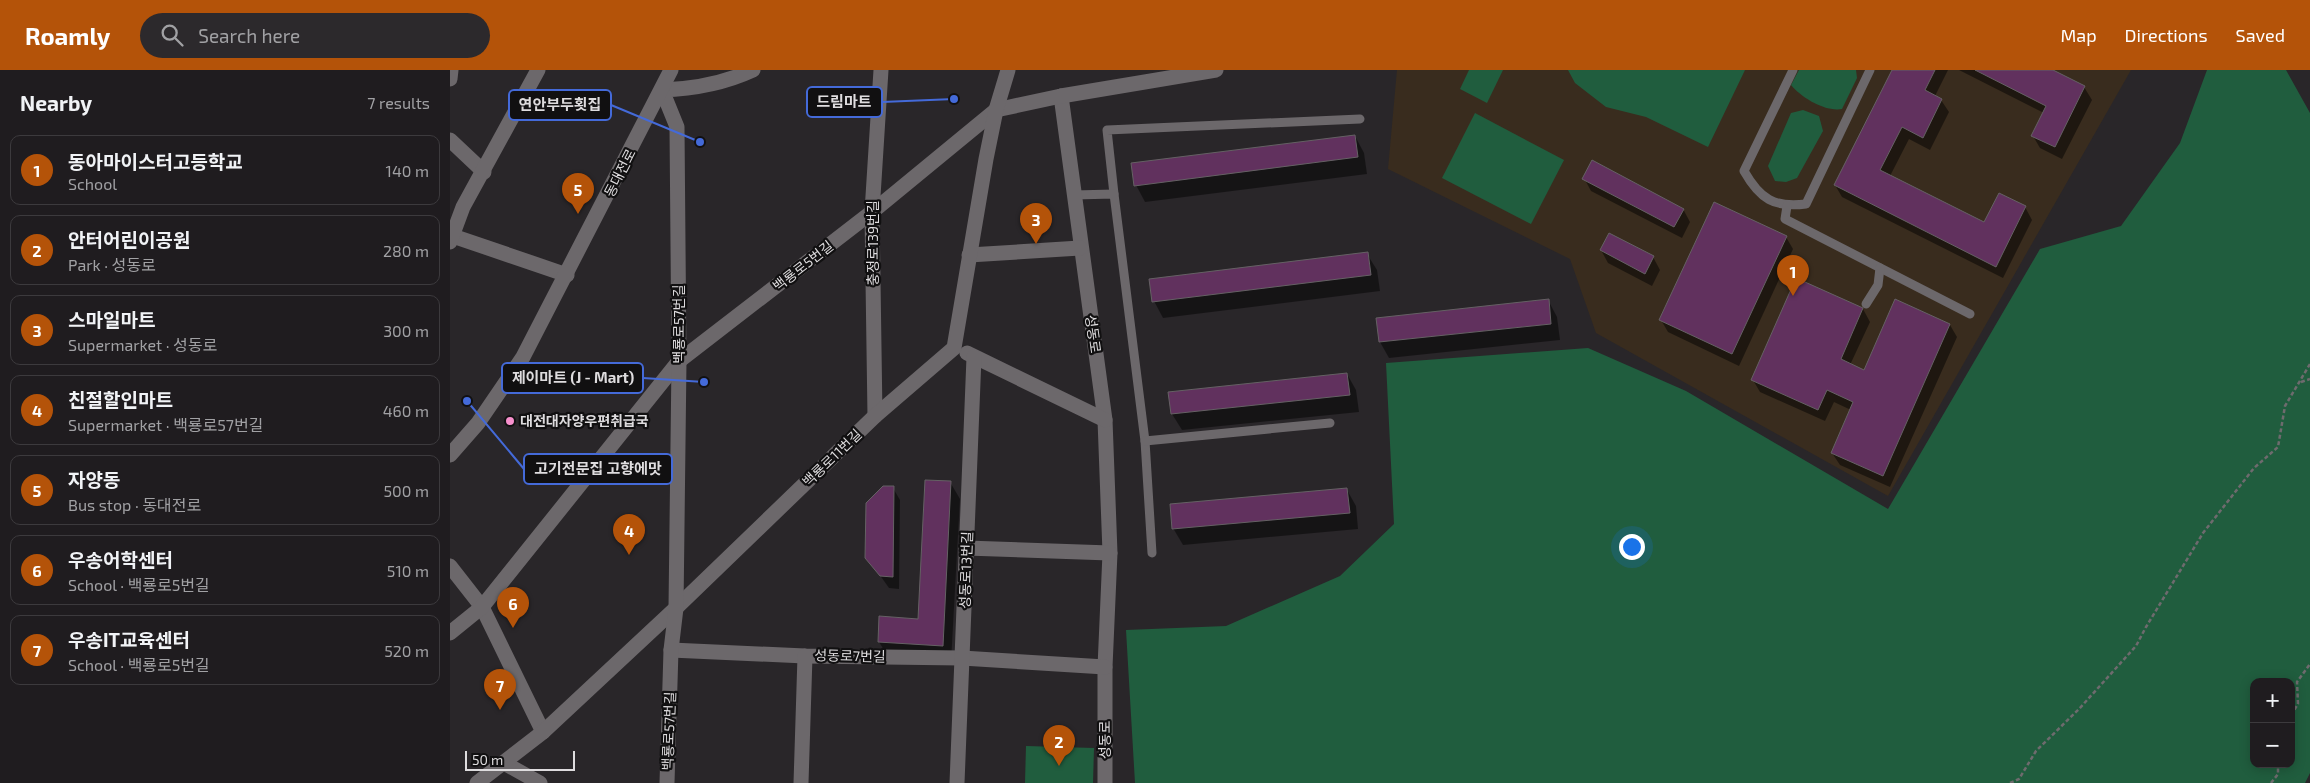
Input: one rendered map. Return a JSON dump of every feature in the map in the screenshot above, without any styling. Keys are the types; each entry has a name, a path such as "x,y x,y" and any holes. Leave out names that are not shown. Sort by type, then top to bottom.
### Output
{"street":[{"path":"450,79 451,70"},
{"path":"538,70 484,172 463,207 451,238 567,275"},
{"name":"동대전로","path":"450,455 478,423 522,357 567,275 672,70"},
{"path":"662,90 688,89 737,77 753,70"},
{"name":"충정로139번길","path":"875,416 872,212 881,70"},
{"path":"1008,70 996,110 954,348 1105,420"},
{"name":"백룡로5번길","path":"450,633 482,607 679,361 872,212 996,110 1061,96 1216,70"},
{"name":"백룡로57번길","path":"662,90 677,127 679,361 676,608 671,650 667,783"},
{"name":"성동로","path":"1061,96 1080,248 1105,420 1110,553 1105,667 1106,783"},
{"path":"450,140 484,172"},
{"path":"970,255 1080,248"},
{"name":"백룡로11번길","path":"477,783 543,732 676,608 875,416 954,348"},
{"name":"성동로13번길","path":"957,783 974,357"},
{"path":"966,548 1110,553"},
{"path":"450,566 482,607 543,732"},
{"path":"671,650 805,656"},
{"name":"성동로7번길","path":"800,783 805,656 962,658"},
{"path":"962,658 1105,667"},
{"path":"504,764 540,783"}],"lane":[{"path":"1793,70 1744,171 1753,188 1767,200 1787,206 1806,204 1870,70"},
{"path":"1152,553 1145,441 1107,130 1360,119"},
{"path":"1074,195 1114,194"},
{"path":"1787,206 1785,219 1970,314"},
{"path":"1866,304 1878,285 1880,268"},
{"path":"1145,441 1330,423"}],"path":[{"path":"2010,783 2019,778 2036,751 2079,709 2136,646 2204,533 2254,468 2278,447 2285,406 2310,364"},
{"path":"2300,383 2310,379"},
{"path":"2295,709 2298,704 2297,682 2310,664"},
{"path":"2271,783 2278,774 2278,768"}],"shaded area":[{"path":"1397,70 2131,70 1888,496 1596,333 1570,259 1388,169"}],"green space":[{"path":"1469,70 1503,70 1487,103 1460,89"},
{"path":"1568,70 1745,70 1708,147 1646,117 1606,107 1575,83"},
{"path":"1799,70 1856,70 1857,78 1842,109 1835,109 1814,103 1801,95 1791,85"},
{"path":"2207,70 2286,70 2310,113 2310,773 2305,783 1135,783 1126,630 1226,626 1340,576 1394,524 1386,363 1588,348 1686,391 1888,509 2040,249 2121,226 2180,143"},
{"path":"1803,110 1819,116 1823,131 1797,178 1786,182 1775,181 1768,166 1791,113"},
{"path":"1475,113 1564,160 1531,224 1442,178"},
{"path":"1026,746 1094,748 1093,783 1025,783"}],"building":[{"path":"1892,70 1935,70 1925,90 1942,99 1923,138 1902,127 1880,170 1984,222 1999,193 2026,206 1996,267 1834,185"},
{"path":"1975,70 2053,70 2085,86 2055,147 2031,136 2046,106"},
{"path":"1355,135 1358,157 1134,186 1131,163"},
{"path":"1592,160 1684,209 1674,227 1582,179"},
{"path":"1714,202 1787,236 1732,354 1659,320"},
{"path":"1609,233 1654,256 1645,274 1600,250"},
{"path":"1368,252 1371,275 1152,302 1149,279"},
{"path":"1796,278 1863,308 1841,359 1864,370 1895,299 1950,324 1883,476 1831,453 1853,402 1827,390 1818,410 1751,380"},
{"path":"1549,299 1551,324 1379,342 1376,318"},
{"path":"1347,373 1350,395 1171,414 1168,392"},
{"path":"925,480 951,481 943,646 878,642 879,616 918,619"},
{"path":"883,486 894,486 893,577 880,576 865,558 866,503"},
{"path":"1347,488 1350,513 1172,529 1170,504"}],"place":[{"name":"드림마트","path":"954,99"},
{"name":"연안부두횟집","path":"700,142"},
{"name":"자양동","path":"578,214"},
{"name":"스마일마트","path":"1036,244"},
{"name":"동아마이스터고등학교","path":"1793,296"},
{"name":"제이마트 (J - Mart)","path":"704,382"},
{"name":"고기전문집 고향에맛","path":"467,401"},
{"name":"대전대자양우편취급국","path":"510,421"},
{"name":"친절할인마트","path":"629,555"},
{"name":"우송어학센터","path":"513,628"},
{"name":"우송IT교육센터","path":"500,710"},
{"name":"안터어린이공원","path":"1059,766"}]}
